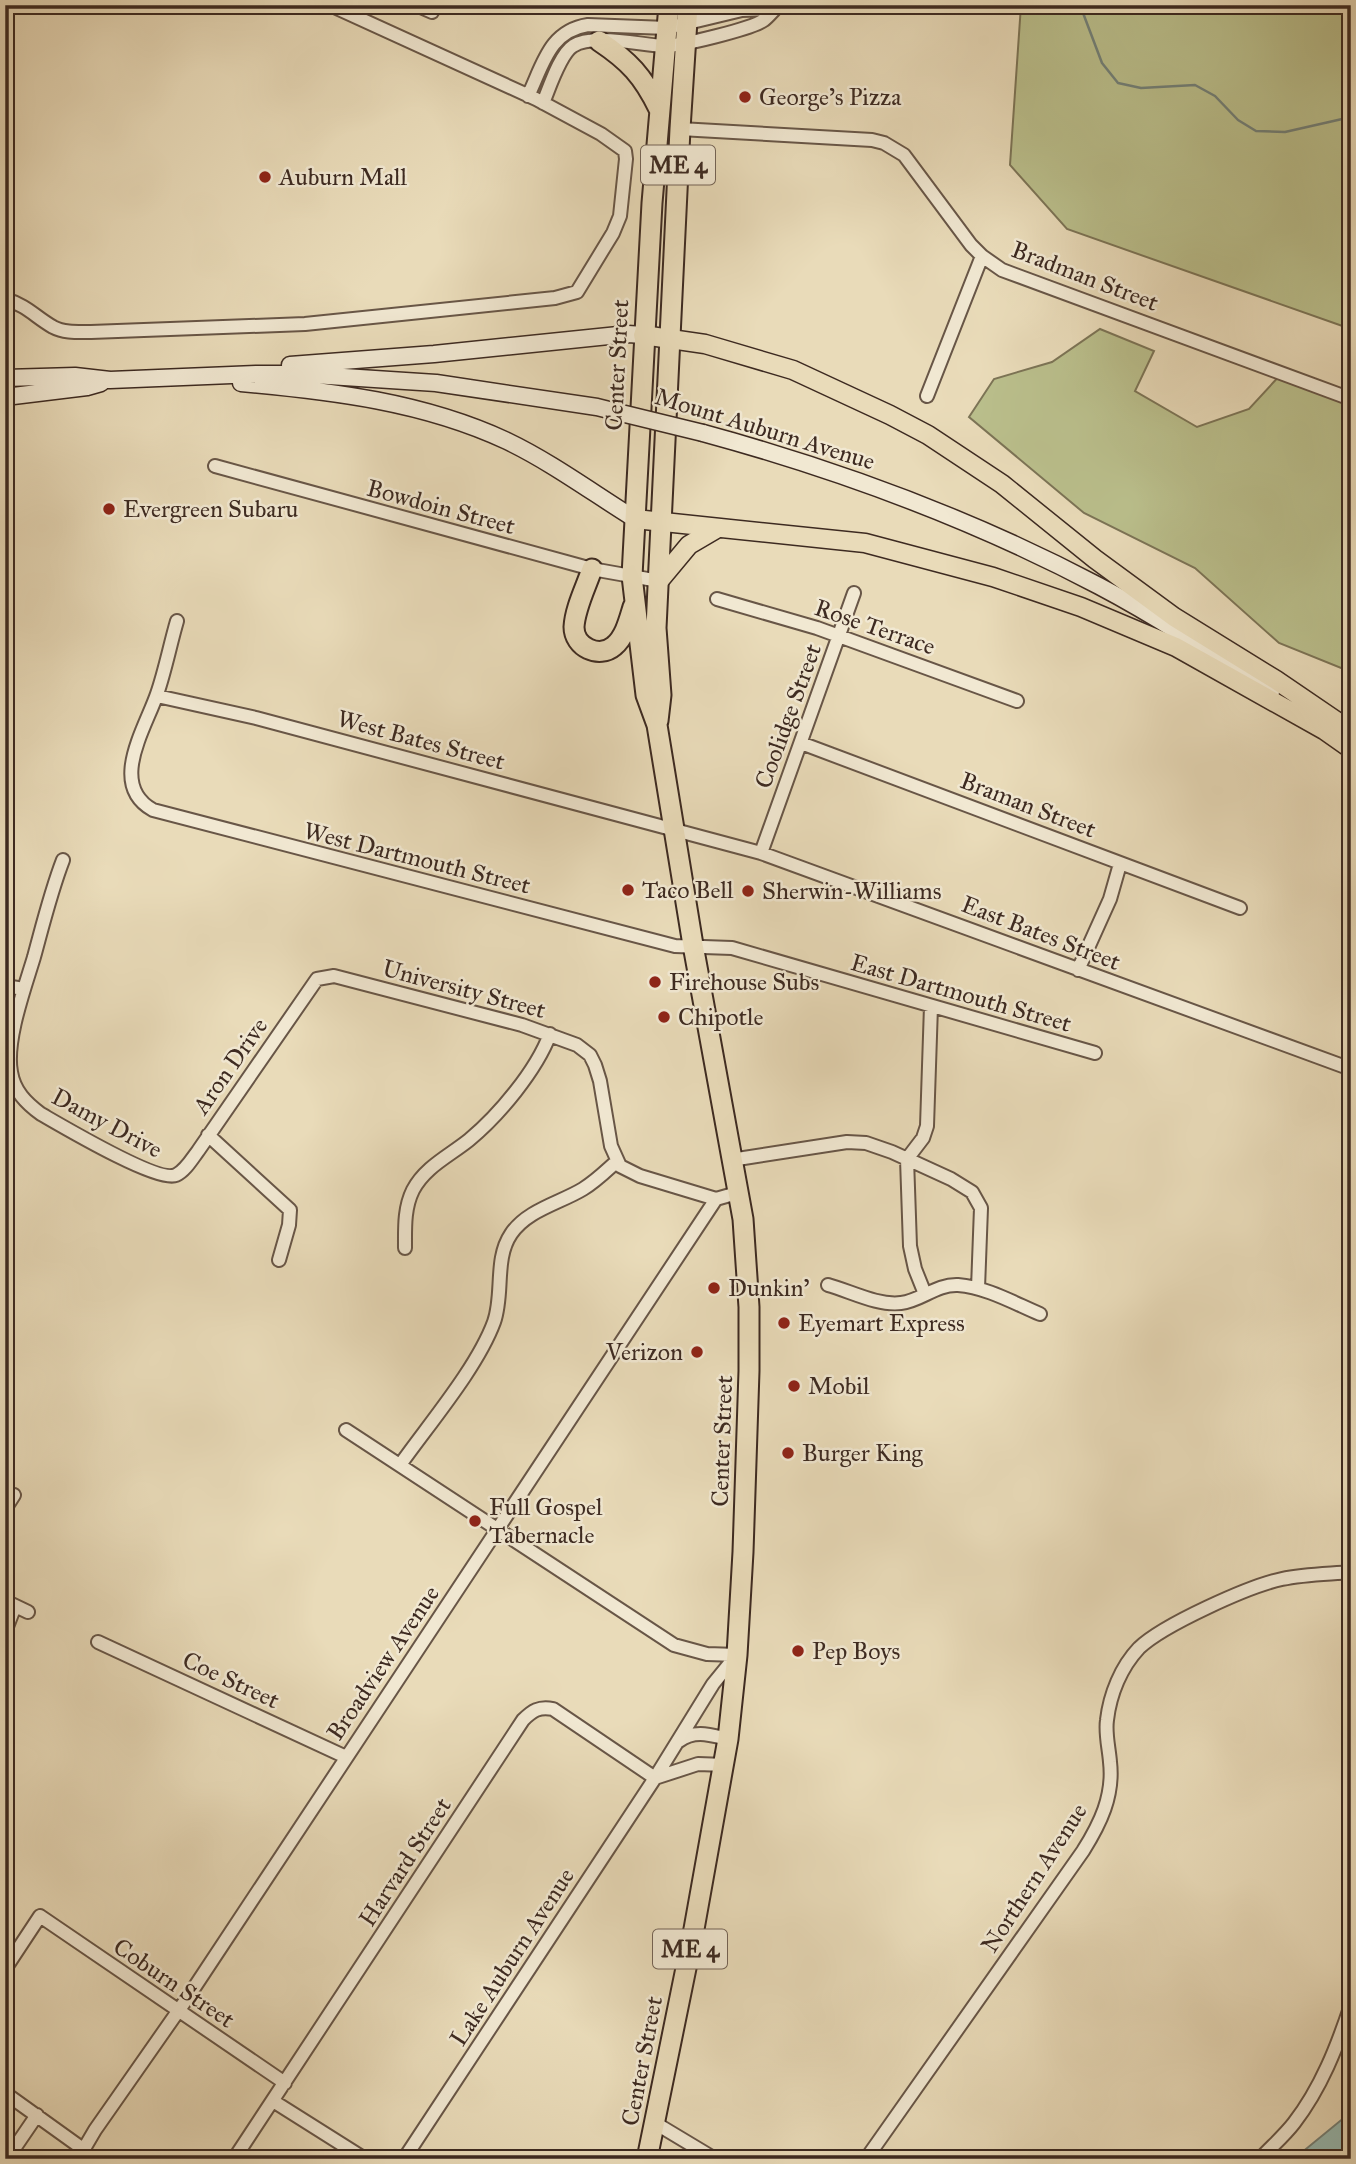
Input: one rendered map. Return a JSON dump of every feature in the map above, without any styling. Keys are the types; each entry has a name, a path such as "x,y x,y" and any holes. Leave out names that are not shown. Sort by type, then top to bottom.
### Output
{"highway":[{"name":"Center Street","path":"657,725 661,695 656,628 680,129 669,5"},
{"name":"Center Street","path":"647,2159 697,1918 729,1739 737,1655 750,1371 743,1219 657,725 646,695 632,576 643,335 660,111 673,39 688,15"},
{"path":"599,41 633,66 660,111"},
{"path":"592,569 574,627 579,642 587,649 596,652 614,647 621,638 634,603"}],"main road":[{"path":"671,307 677,323 705,344"},
{"path":"169,376 260,366 356,361 628,334 705,344 793,370 928,435 1002,484 1105,566 1174,617 1209,638"},
{"name":"Mount Auburn Avenue","path":"5,378 75,376 110,380 288,374 436,383 597,407 703,433 832,471 959,521 1054,564 1131,605 1240,671 1351,749"},
{"path":"169,376 333,393 427,413 507,441 635,519 865,543 1026,587 1176,647 1324,730"},
{"name":"Mount Auburn Avenue","path":"5,397 87,387 110,380"},
{"path":"659,581 689,545 718,527"},
{"name":"Mount Auburn Avenue","path":"1131,605 1209,638 1351,731"}],"street":[{"path":"5,299 27,307 54,327 71,332 91,332 305,324 570,295 577,292 620,216 625,151 543,103 330,5"},
{"path":"416,5 432,12"},
{"path":"543,103 568,50 580,42 673,39 763,21 775,9 688,15"},
{"path":"528,96 549,51 566,31 588,25 673,39"},
{"name":"Bradman Street","path":"680,129 884,143 904,155 971,246 1002,270 1351,398"},
{"path":"927,396 982,256"},
{"name":"Bowdoin Street","path":"215,467 592,569 659,581"},
{"name":"Coolidge Street","path":"761,853 854,593"},
{"name":"Rose Terrace","path":"717,599 839,636 1017,701"},
{"path":"157,695 177,621"},
{"name":"West Dartmouth Street","path":"157,695 135,753 131,777 138,801 153,810 675,946 694,945"},
{"name":"West Bates Street","path":"157,695 256,718 674,830"},
{"name":"Braman Street","path":"801,743 1240,908"},
{"name":"East Bates Street","path":"674,830 761,853 865,889 1351,1069"},
{"name":"Damy Drive","path":"63,860 24,989 13,1037 10,1069 13,1081 24,1099 41,1114 157,1174 172,1176"},
{"path":"1078,970 1110,899 1120,864"},
{"name":"East Dartmouth Street","path":"694,945 732,948 1096,1053"},
{"name":"University Street","path":"321,977 341,977 550,1034 577,1045 591,1058 600,1081 616,1161"},
{"name":"Aron Drive","path":"172,1176 189,1163 308,991 321,977"},
{"path":"5,986 24,989"},
{"path":"925,1294 910,1246 907,1159 923,1138 927,1126 931,1006"},
{"path":"405,1248 408,1204 421,1177 485,1125 533,1064 550,1034"},
{"path":"208,1135 290,1210 289,1225 279,1260"},
{"path":"731,1160 847,1142 866,1143 951,1179 972,1192 981,1208 978,1288"},
{"path":"400,1465 470,1367 490,1331 499,1305 504,1248 512,1233 537,1212 590,1185 616,1161 628,1171 640,1176 716,1199 737,1193"},
{"name":"Broadview Avenue","path":"80,2154 178,2011 716,1199"},
{"path":"828,1285 885,1303 903,1304 944,1285 978,1288 1040,1314"},
{"path":"346,1430 674,1645 700,1653 737,1655"},
{"path":"5,1509 14,1495"},
{"name":"Northern Avenue","path":"866,2159 1096,1829 1109,1795 1111,1764 1107,1720 1112,1694 1120,1674 1139,1649 1160,1633 1189,1618 1271,1581 1351,1572"},
{"path":"5,1632 10,1604 28,1612"},
{"name":"Coe Street","path":"98,1642 346,1757"},
{"name":"Lake Auburn Avenue","path":"404,2159 655,1778 713,1684 737,1655"},
{"name":"Harvard Street","path":"234,2159 530,1713 538,1708 553,1709 655,1778"},
{"path":"676,1743 685,1736 697,1733 729,1739"},
{"path":"655,1778 698,1764 725,1765"},
{"name":"Coburn Street","path":"5,1969 40,1916 285,2083"},
{"path":"1260,2159 1294,2123 1313,2094 1331,2060 1351,2005"},
{"path":"5,2093 37,2115 80,2154"},
{"path":"273,2101 365,2159"},
{"path":"7,2159 37,2115"},
{"path":"655,2123 715,2159"}],"green space":[{"path":"1021,5 1351,5 1351,329 1067,229 1010,165"},
{"path":"1100,329 1154,351 1135,391 1197,427 1249,409 1282,373 1351,399 1351,672 1279,643 1195,568 1084,513 969,417 994,379 1052,362"}],"water":[{"path":"1351,2112 1351,2159 1293,2159 1295,2158"}],"waterway":[{"path":"1080,5 1102,63 1118,83 1141,88 1195,85 1215,96 1238,120 1256,131 1285,132 1351,117"}],"place":[{"name":"George's Pizza","path":"745,97"},
{"name":"Auburn Mall","path":"265,177"},
{"name":"Evergreen Subaru","path":"109,509"},
{"name":"Taco Bell","path":"628,890"},
{"name":"Sherwin-Williams","path":"748,891"},
{"name":"Firehouse Subs","path":"655,982"},
{"name":"Chipotle","path":"664,1017"},
{"name":"Dunkin'","path":"714,1288"},
{"name":"Eyemart Express","path":"784,1323"},
{"name":"Verizon","path":"697,1352"},
{"name":"Mobil","path":"794,1386"},
{"name":"Burger King","path":"788,1453"},
{"name":"Full Gospel Tabernacle","path":"475,1521"},
{"name":"Pep Boys","path":"798,1651"}]}
